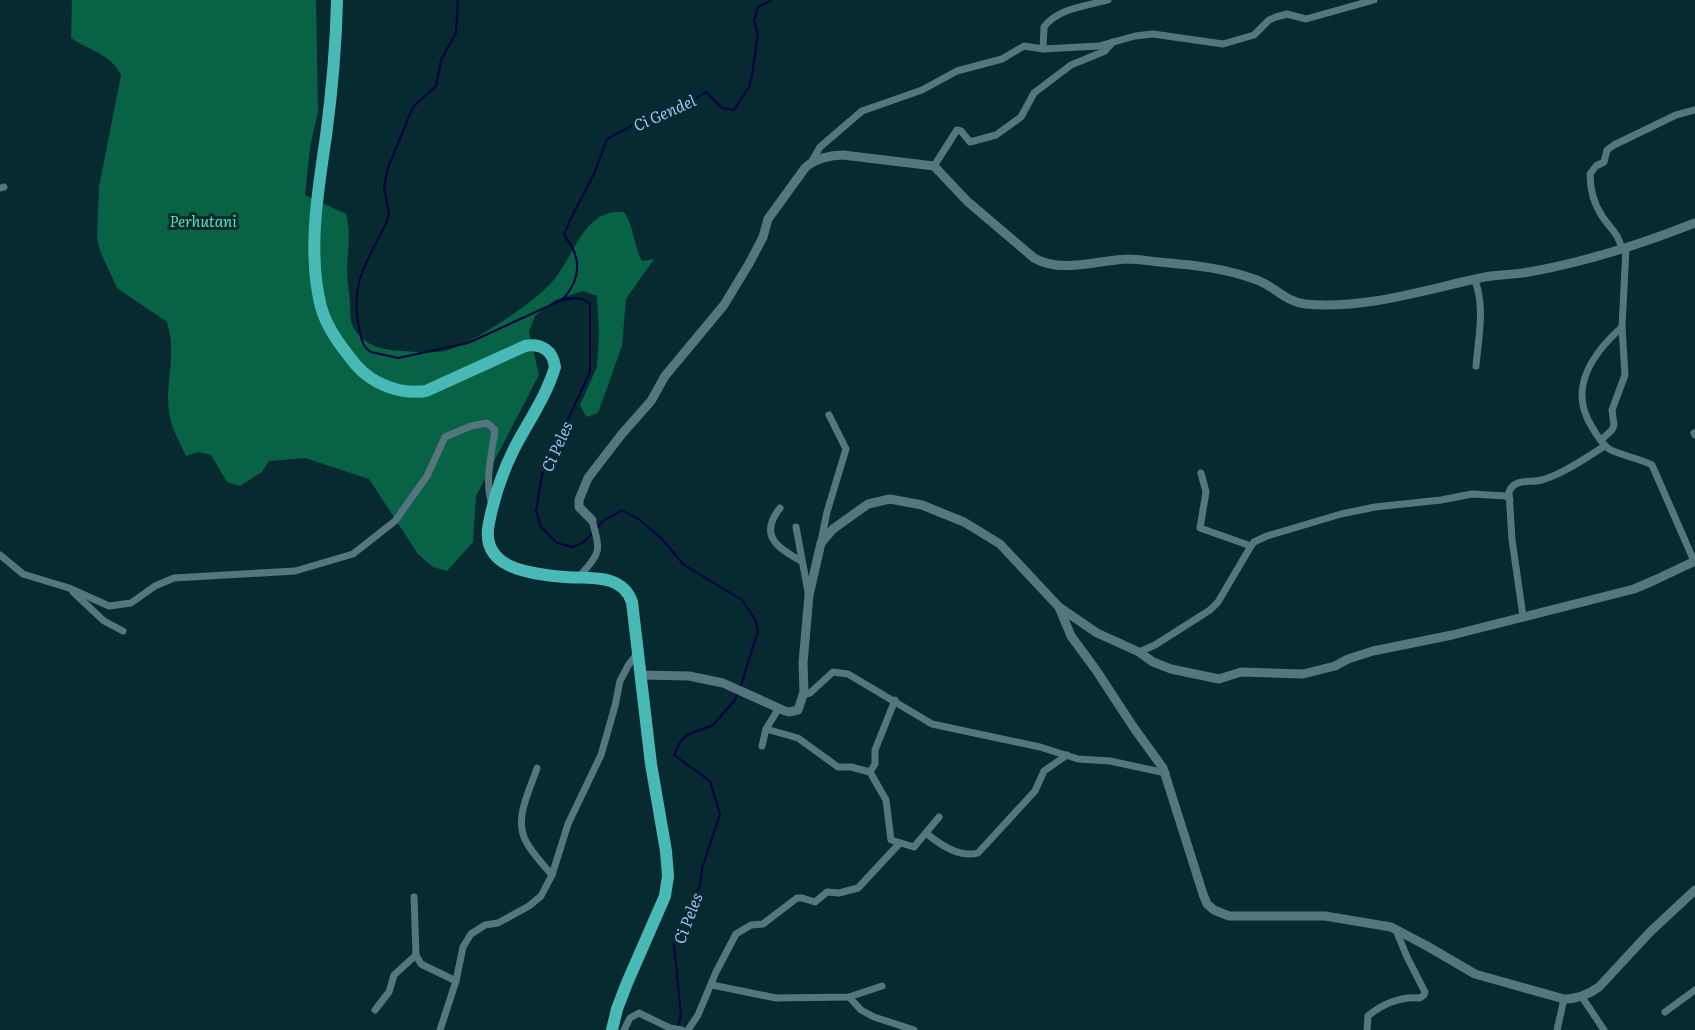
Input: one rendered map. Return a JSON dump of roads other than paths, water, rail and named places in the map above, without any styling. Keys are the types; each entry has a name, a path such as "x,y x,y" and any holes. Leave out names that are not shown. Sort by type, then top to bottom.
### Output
{"highway":[{"path":"337,0 334,66 319,182 315,239 322,308 336,338 364,375 377,382 403,390 426,391 525,346 541,346 549,351 555,368 506,468 492,506 489,547 497,559 518,569 558,576 609,580 626,590 632,602 651,764 666,851 667,886 662,904 645,939 617,1009 612,1030"}],"street":[{"path":"1043,49 1044,27 1054,17 1085,5 1108,0"},
{"path":"579,577 597,557 599,548 592,520 579,507 579,500 588,478 651,401 665,376 724,304 763,237 768,219 804,168 812,161 820,147 864,110 922,90 957,71 1002,59 1024,46 1043,49 1099,46 1135,36 1153,34 1223,44 1254,35 1269,20 1276,17 1287,14 1306,19 1374,0"},
{"path":"934,166 957,130 972,142 996,135 1021,117 1034,93 1071,65 1105,51 1113,42"},
{"path":"1523,616 1512,540 1509,492 1513,485 1542,480 1566,470 1603,443 1614,425 1611,414 1625,375 1622,327 1624,248 1618,235 1600,213 1592,192 1590,174 1596,166 1604,162 1607,150 1614,145 1676,116 1695,110"},
{"path":"812,161 843,154 934,166 967,201 1044,264 1054,266 1127,259 1215,267 1260,280 1292,301 1331,306 1403,296 1474,279 1529,273 1624,248 1695,224"},
{"path":"1474,279 1479,304 1476,366"},
{"path":"821,543 833,529 868,504 890,499 922,505 964,522 1000,544 1059,607 1097,633 1139,652 1162,666 1219,679 1241,672 1303,674 1335,666 1373,651 1452,635 1634,589 1694,561 1652,465 1603,443 1584,415 1584,381 1595,355 1622,327"},
{"path":"629,664 633,673 642,679 689,676 723,683 789,712 794,712 801,704 804,695 803,663 809,595 827,512 846,449 829,415"},
{"path":"0,555 23,574 116,606 131,603 155,586 174,578 295,571 352,554 395,521 427,477 445,437 471,426 487,423 495,430 489,475 492,506"},
{"path":"1201,473 1206,492 1200,528 1251,546"},
{"path":"1139,652 1173,634 1210,610 1218,602 1254,542 1267,536 1341,514 1375,507 1441,500 1472,494 1506,496 1510,500"},
{"path":"780,508 775,514 771,530 774,543 801,561"},
{"path":"796,527 809,595"},
{"path":"69,588 104,621 123,631"},
{"path":"1059,607 1071,636 1166,773 1203,894 1207,904 1222,915 1325,916 1391,927 1475,974 1564,999 1582,997 1599,987 1650,932 1695,890"},
{"path":"440,1030 456,981 463,947 471,934 484,925 498,923 529,906 541,896 552,875 568,824 601,755 620,681 629,664 639,653"},
{"path":"804,695 810,693 833,672 848,674 932,724 1040,747 1084,760 1117,762 1166,773"},
{"path":"870,772 875,764 875,750 895,700"},
{"path":"762,746 766,729 779,708"},
{"path":"766,729 798,738 838,767 851,767 870,772 886,801 891,840 914,847 939,817"},
{"path":"926,833 957,852 969,856 978,853 1035,791 1044,771 1067,755"},
{"path":"537,768 522,809 520,824 527,844 552,875"},
{"path":"688,1030 698,1015 716,972 736,934 752,925 763,924 797,898 815,902 827,892 857,889 899,844"},
{"path":"414,897 416,955 421,964 456,981"},
{"path":"1367,1030 1368,1016 1385,1004 1411,997 1420,998 1425,992 1396,930"},
{"path":"375,1010 388,992 394,975 416,955"},
{"path":"712,985 776,998 849,997 882,986"},
{"path":"1665,1012 1695,990"},
{"path":"849,997 861,1011 914,1030"},
{"path":"1582,997 1604,1030"},
{"path":"1557,1030 1564,999"},
{"path":"624,1030 630,1018 639,1013 673,1029 681,1030"}],"waterway":[{"name":"Ci Peles","path":"458,0 456,33 441,60 436,86 413,107 388,168 384,187 389,214 362,271 357,297 362,341 371,352 398,358 468,343 562,300 573,298 587,301 590,304 590,372 542,475 536,511 541,527 557,543 573,547 584,542 603,521 622,510 640,520 662,539 684,565 742,600 755,619 758,631 740,688"},
{"name":"Ci Gendel","path":"563,299 574,283 577,267 574,251 564,235 594,174 607,139 650,116 687,104 706,92 722,108 734,110 749,87 752,75 758,34 754,21 758,7 772,0"},
{"name":"Ci Peles","path":"677,1027 681,1016 674,944 688,906 700,885 702,869 720,814 710,781 674,755 680,742 687,735 713,725 735,700 738,693"}],"park label":[{"name":"Perhutani","path":"203,220"}]}
